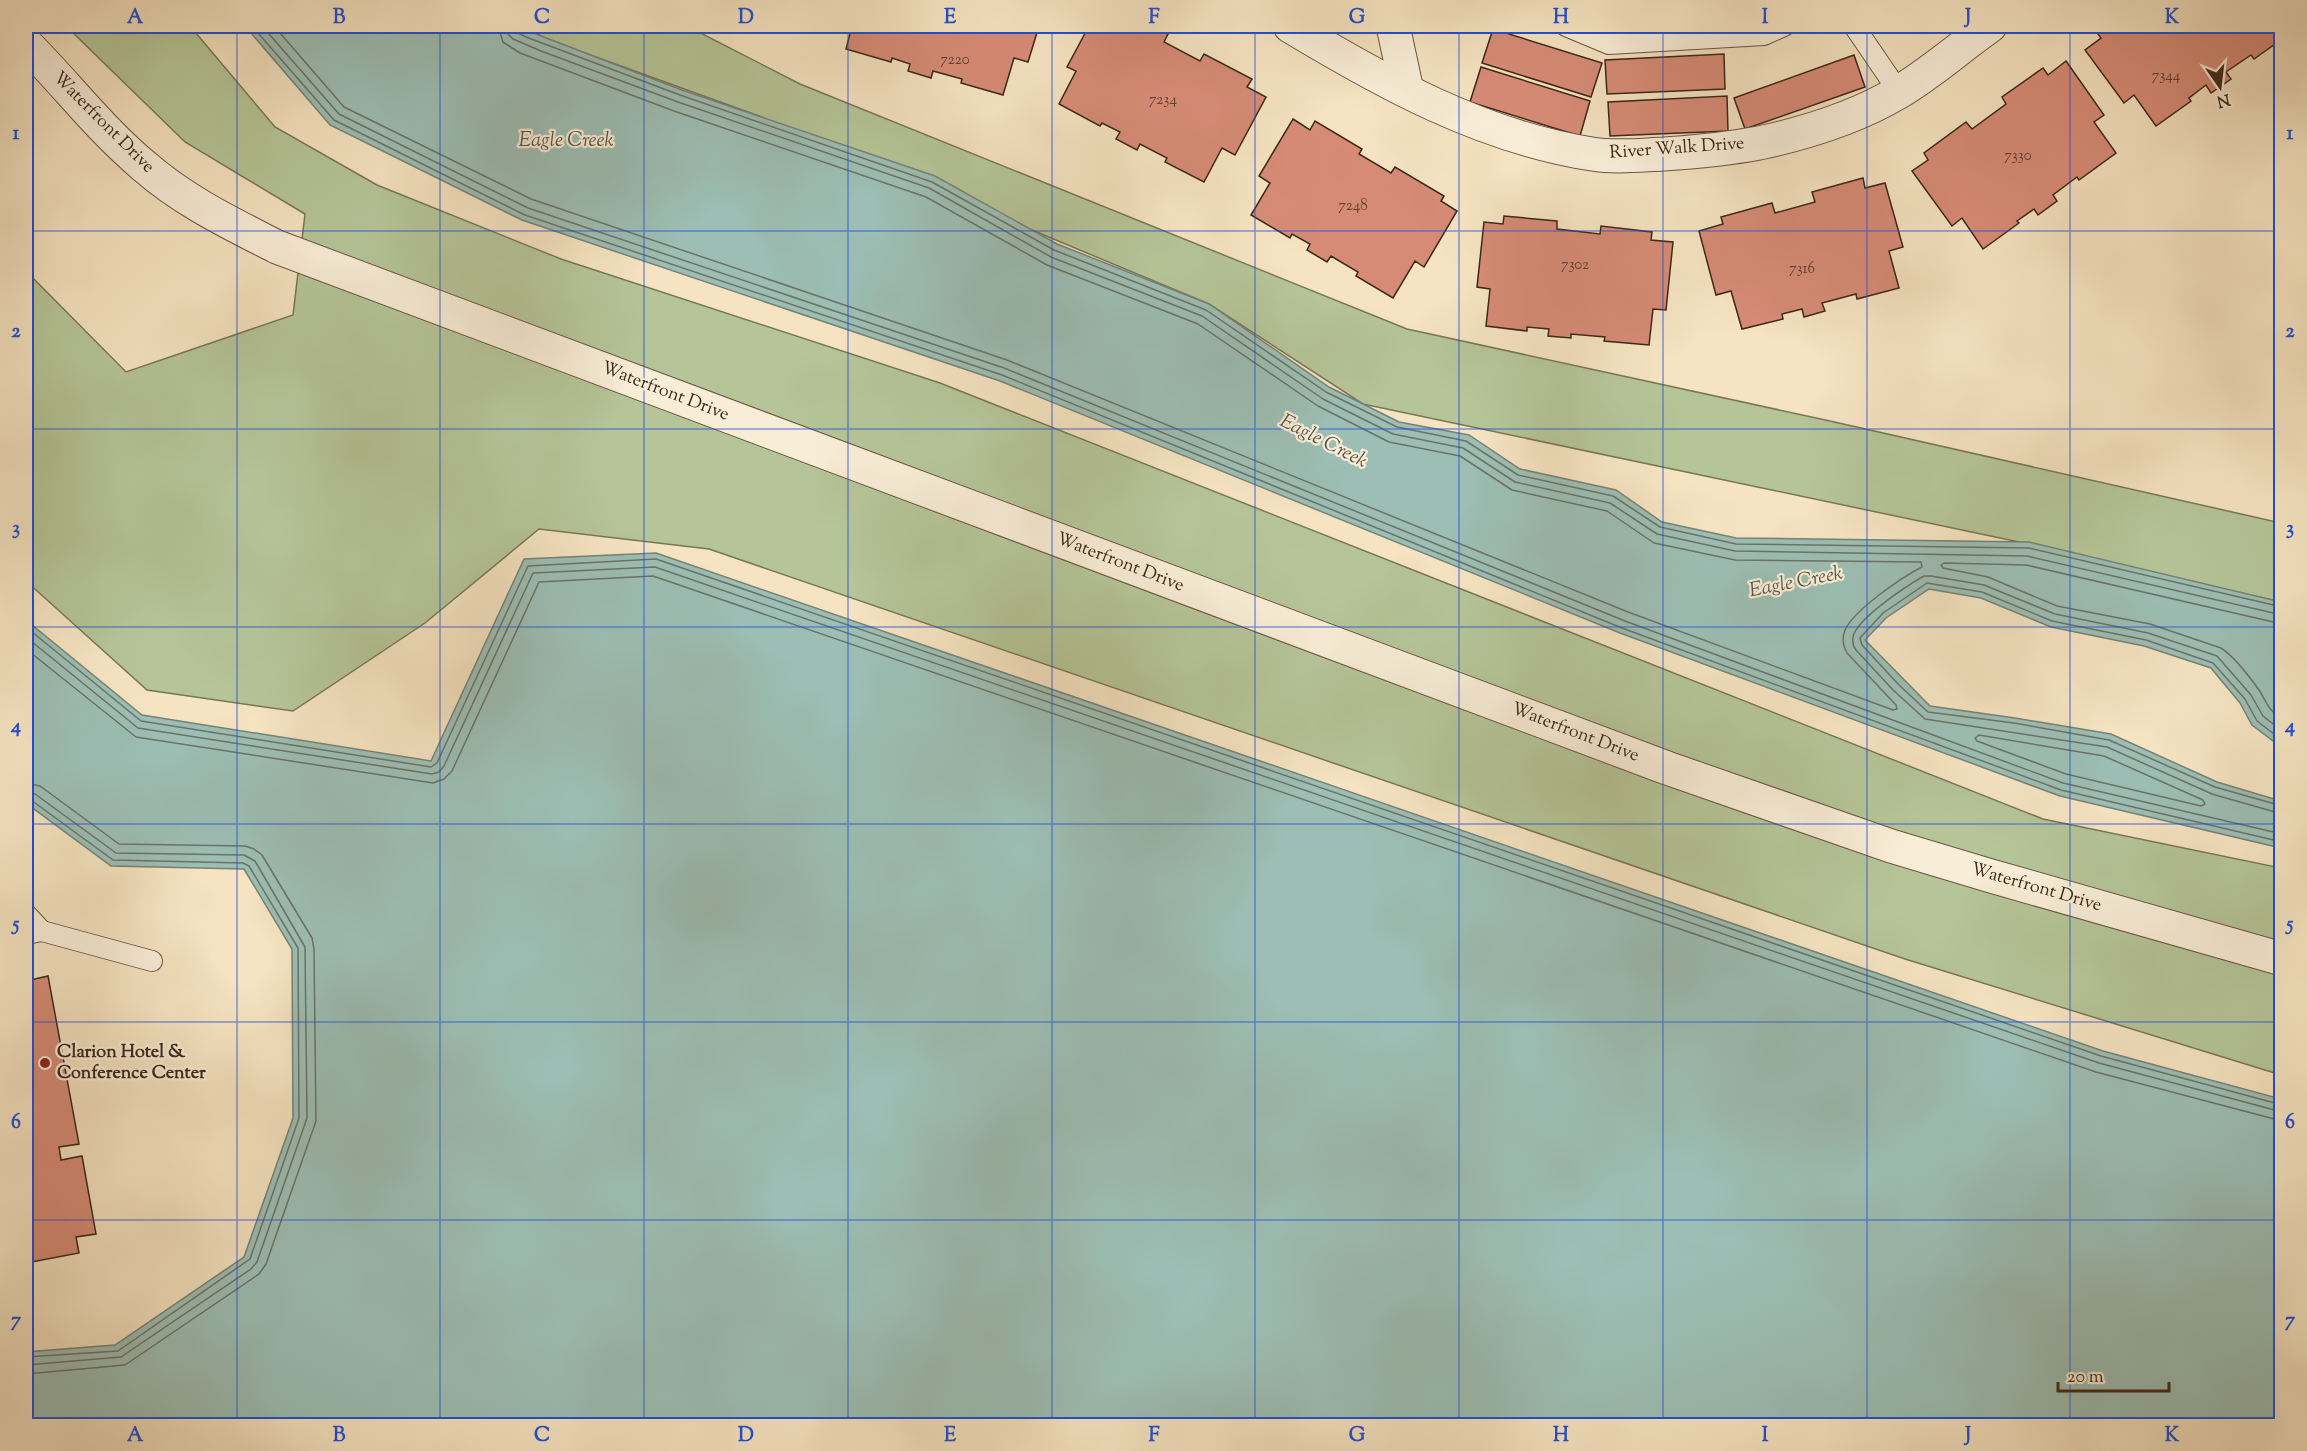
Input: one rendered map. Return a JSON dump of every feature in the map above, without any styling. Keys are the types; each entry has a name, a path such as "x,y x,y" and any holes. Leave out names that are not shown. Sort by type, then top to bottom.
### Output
{"street":[{"path":"1393,26 1407,92"},
{"name":"River Walk Drive","path":"1304,29 1407,92 1460,117 1503,132 1593,154 1627,156 1726,149 1772,140 1838,119 1899,92 1990,26"},
{"name":"Waterfront Drive","path":"26,44 94,120 159,179 222,221 277,247 1792,813 1990,876 2282,959"}],"lane":[{"path":"1566,26 1609,44 1764,35 1784,26"},
{"path":"1854,26 1899,92"},
{"path":"26,914 34,933 152,961"}],"green space":[{"path":"66,26 190,26 275,127 377,185 561,259 940,383 2043,819 2281,868 2281,1075 1905,959 709,549 539,529 425,623 293,711 147,690 26,581 26,271 126,372 293,315 305,214 185,142"},
{"path":"524,26 687,26 800,84 1407,329 1830,421 2281,523 2281,602 2019,542 1363,404 1209,304 759,116 546,39"}],"water":[{"name":"Eagle Creek","path":"245,26 515,26 682,90 935,176 1057,244 1209,304 1329,387 1399,422 1469,435 1520,469 1616,490 1662,522 1736,538 2029,542 2281,602 2281,747 2252,725 2240,703 2211,668 2144,646 2051,627 1981,598 1929,589 1886,618 1865,640 1930,706 2111,734 2217,782 2281,801 2281,848 2060,796 1620,633 1000,381 522,220 330,125"},
{"path":"656,553 2103,1051 2281,1099 2281,1425 26,1425 26,1352 115,1345 244,1257 293,1118 292,949 244,869 111,866 26,803 26,620 142,715 431,761 524,559"}],"building":[{"path":"770,26 794,26 792,32"},
{"path":"852,26 1039,26 1028,62 1014,58 1003,95 961,83 962,79 933,71 931,78 908,71 910,64 892,58 891,62 846,49"},
{"path":"1089,26 1153,26 1168,34 1164,42 1200,61 1204,54 1252,79 1247,87 1266,97 1235,155 1222,148 1204,182 1165,162 1167,158 1140,144 1137,150 1116,139 1120,132 1102,123 1100,126 1059,104 1076,71 1067,67"},
{"path":"2100,26 2282,26 2282,39 2254,59 2251,55 2226,72 2231,79 2211,93 2206,85 2189,98 2191,101 2156,126 2134,95 2124,103 2085,50 2101,38 2094,29"},
{"path":"1493,29 1602,63 1591,97 1482,63"},
{"path":"1724,54 1725,89 1607,94 1605,60"},
{"path":"1854,55 1865,87 1745,129 1734,98"},
{"path":"2066,61 2104,115 2094,122 2116,153 2079,180 2077,177 2053,195 2057,201 2038,215 2034,209 1983,249 1962,218 1952,226 1912,171 1928,160 1924,153 1966,122 1972,129 2006,104 2002,97 2043,68 2048,75"},
{"path":"1481,67 1590,101 1580,136 1470,102"},
{"path":"1727,96 1728,131 1610,136 1608,102"},
{"path":"1293,119 1310,130 1315,121 1362,149 1359,154 1391,173 1395,167 1444,196 1441,201 1457,211 1424,267 1415,261 1393,298 1356,276 1358,272 1331,256 1327,262 1307,250 1310,244 1292,234 1290,238 1251,215 1270,183 1259,176"},
{"path":"1863,178 1865,188 1885,183 1903,247 1889,251 1899,288 1857,299 1856,294 1822,303 1825,311 1804,317 1802,309 1782,314 1783,319 1742,329 1731,291 1716,295 1699,231 1723,224 1721,217 1772,203 1775,213 1815,202 1812,192"},
{"path":"1504,216 1557,221 1557,229 1600,234 1601,226 1652,232 1651,240 1673,242 1666,310 1653,309 1649,345 1604,341 1605,337 1571,334 1571,338 1548,336 1549,329 1527,327 1527,331 1486,326 1490,289 1477,287 1484,222 1503,224"},
{"name":"Clarion Hotel & Conference Center","path":"48,976 79,1144 59,1147 61,1160 82,1156 96,1234 76,1237 79,1253 26,1263 26,981"}],"place":[{"name":"Clarion Hotel & Conference Center","path":"45,1063"}]}
